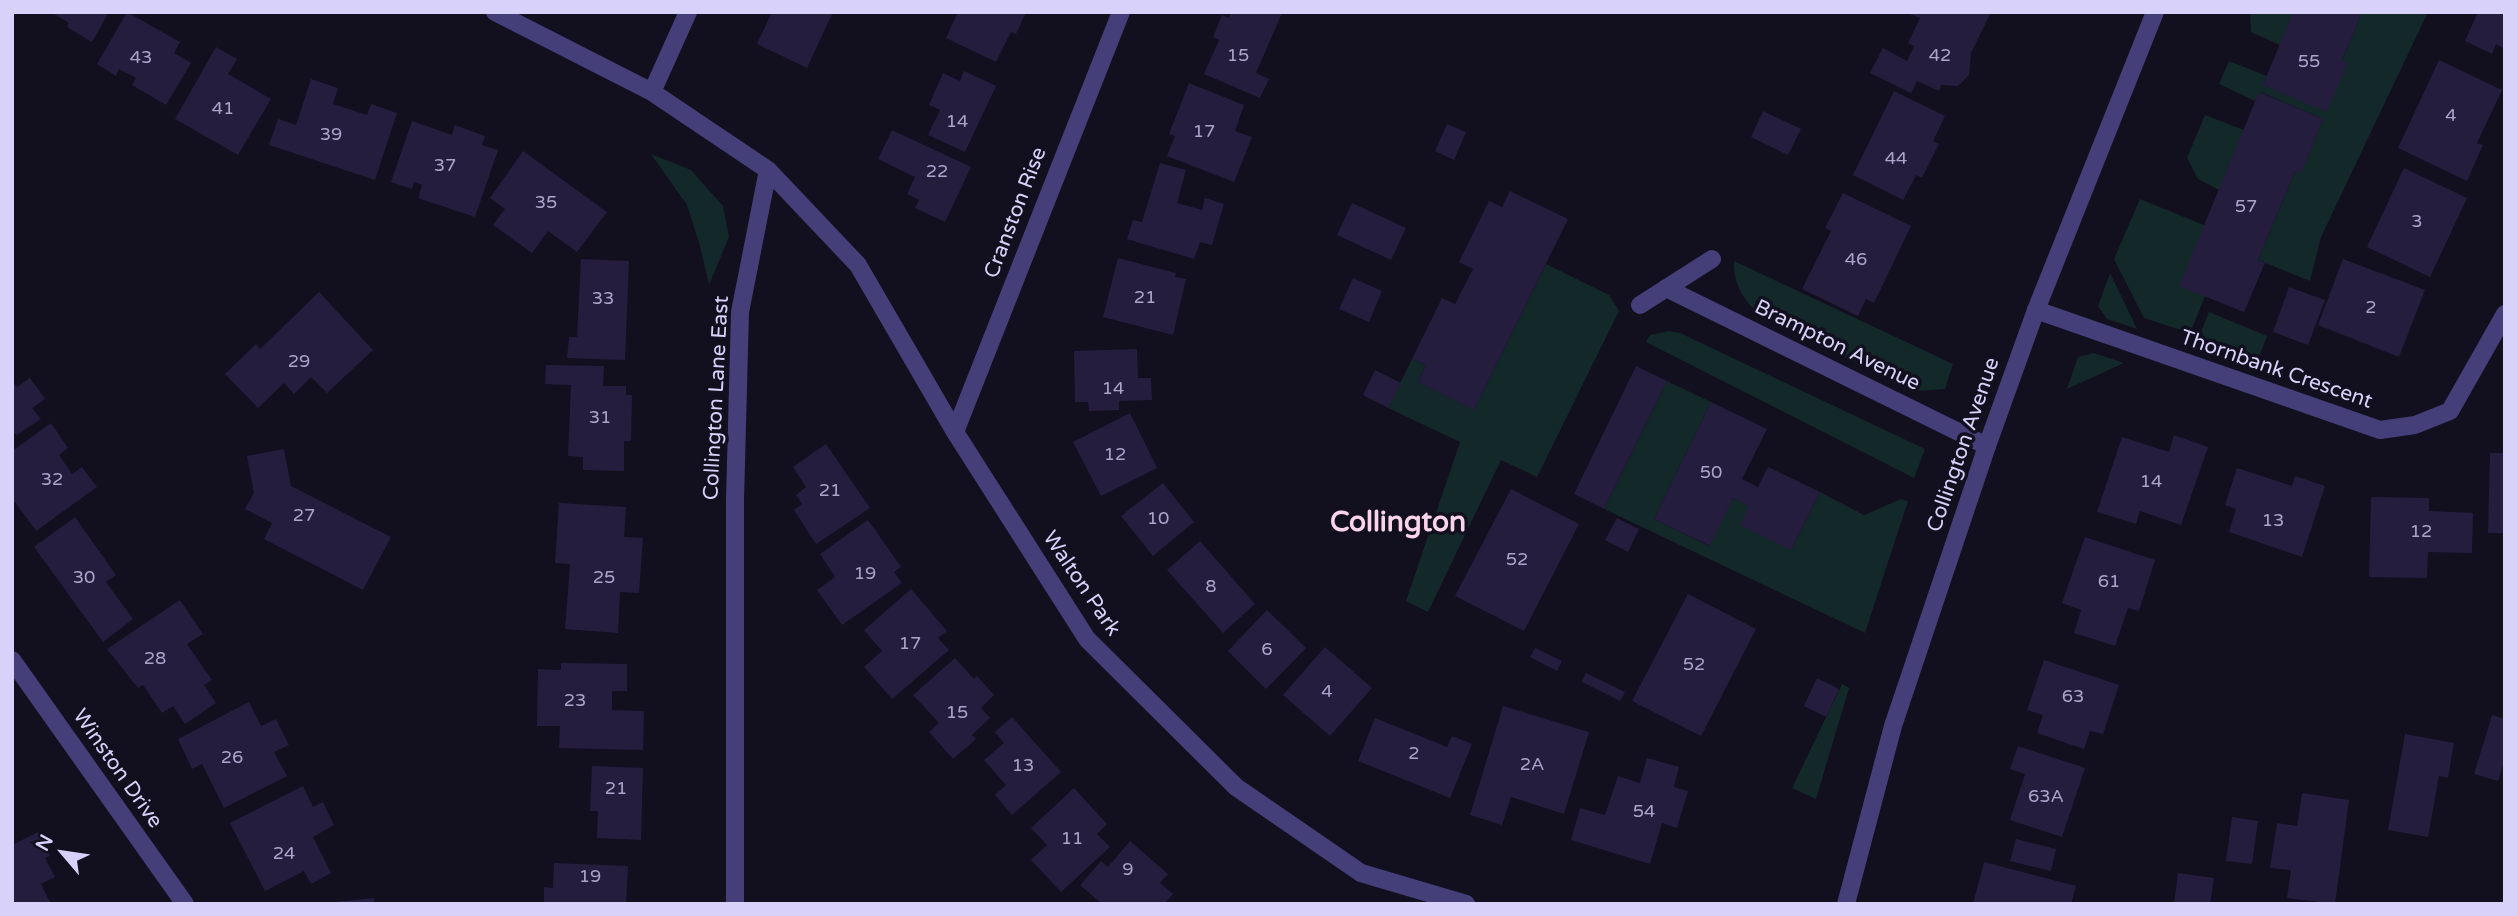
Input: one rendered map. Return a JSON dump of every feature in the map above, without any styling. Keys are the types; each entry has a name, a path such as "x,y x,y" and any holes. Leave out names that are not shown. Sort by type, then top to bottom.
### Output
{"street":[{"path":"495,12 652,92 768,170"},
{"path":"652,92 688,12"},
{"name":"Cranston Rise","path":"955,432 1122,12"},
{"name":"Collington Avenue","path":"1846,904 1893,726 1987,446 2036,310 2155,12"},
{"name":"Walton Park","path":"768,170 858,265 955,432 1087,639 1236,787 1361,873 1466,904"},
{"name":"Collington Lane East","path":"735,904 735,500 740,312 768,170"},
{"path":"1640,304 1712,259"},
{"name":"Brampton Avenue","path":"1666,288 1987,446"},
{"name":"Thornbank Crescent","path":"2036,310 2380,430 2415,425 2451,411 2503,323"},
{"name":"Winston Drive","path":"12,660 185,904"}],"green space":[{"path":"2250,12 2293,12 2280,45 2251,32"},
{"path":"2362,12 2428,12 2321,237 2310,281 2258,260 2295,171 2301,173 2323,119 2260,92 2255,101 2219,84 2229,61 2267,76 2263,85 2342,61"},
{"path":"2205,115 2244,130 2219,190 2198,179 2187,158"},
{"path":"651,154 691,170 723,206 729,237 709,285 687,205"},
{"path":"2140,199 2204,225 2205,296 2190,333 2144,318 2114,259"},
{"path":"1734,261 1953,364 1945,389 1917,391 1763,318 1741,293"},
{"path":"1546,264 1609,295 1619,311 1537,477 1501,460 1428,612 1406,601 1460,442 1388,408 1412,359 1426,365 1418,382 1474,410"},
{"path":"2110,273 2137,329 2107,319 2098,306"},
{"path":"2209,312 2267,336 2259,357 2199,337"},
{"path":"1669,331 1680,333 1925,449 1914,478 1646,342 1650,335"},
{"path":"2094,353 2124,363 2067,389 2078,357"},
{"path":"1667,381 1711,402 1654,519 1709,546 1733,498 1749,506 1791,550 1820,492 1864,515 1901,499 1908,501 1865,633 1604,509"},
{"path":"1842,684 1849,688 1816,799 1792,788"}],"building":[{"path":"51,12 109,12 92,42 67,27 69,23"},
{"path":"127,12 180,42 174,53 191,63 166,105 132,85 136,78 119,69 116,76 97,64"},
{"path":"772,12 833,12 807,68 757,44"},
{"path":"958,12 1026,12 1016,34 1011,32 996,62 946,38"},
{"path":"1231,12 1282,13 1256,73 1269,79 1260,98 1204,74 1219,40 1213,37 1222,15 1229,18"},
{"path":"1904,12 1991,12 1971,53 1969,75 1958,86 1941,85 1939,91 1917,81 1911,93 1870,73 1883,48 1907,61 1914,46 1908,43 1920,18"},
{"path":"2293,12 2362,12 2342,61 2348,63 2327,112 2263,85"},
{"path":"2478,12 2505,12 2505,49 2496,44 2492,54 2465,41"},
{"path":"216,47 237,59 228,74 271,99 238,155 175,119"},
{"path":"2439,60 2502,90 2477,143 2483,145 2467,181 2398,148"},
{"path":"964,71 996,86 965,152 928,135 940,110 929,105 943,73 960,81"},
{"path":"311,79 338,88 333,104 367,115 371,104 397,113 375,180 269,145 278,119 296,125"},
{"path":"1189,83 1244,105 1235,131 1252,137 1234,182 1167,156 1175,136 1169,134"},
{"path":"1894,91 1945,116 1933,141 1939,144 1922,178 1916,175 1903,200 1853,175"},
{"path":"2259,92 2323,119 2301,174 2295,171 2258,260 2265,263 2244,312 2179,286"},
{"path":"1763,111 1801,129 1788,155 1751,137"},
{"path":"412,121 452,135 455,125 485,136 482,145 498,150 475,217 418,198 422,185 414,182 412,189 391,182"},
{"path":"1447,124 1466,132 1454,160 1435,151"},
{"path":"892,130 971,167 945,222 915,208 919,200 907,194 915,177 878,159"},
{"path":"523,151 607,212 577,252 548,231 532,253 493,225 505,209 490,198"},
{"path":"1160,163 1186,170 1177,203 1202,210 1205,198 1224,204 1212,245 1200,242 1194,259 1127,239 1133,220 1142,222"},
{"path":"2404,168 2467,198 2430,277 2367,247"},
{"path":"1510,191 1568,219 1474,410 1418,382 1426,365 1412,359 1442,298 1455,304 1473,269 1459,262 1489,201 1502,207"},
{"path":"1843,193 1911,226 1874,303 1866,299 1858,316 1802,289 1831,231 1825,228"},
{"path":"1352,203 1406,228 1391,260 1337,235"},
{"path":"1118,258 1176,273 1175,277 1186,279 1173,335 1103,317"},
{"path":"581,259 629,261 625,360 567,358 569,337 577,337"},
{"path":"2343,259 2425,290 2399,357 2318,325"},
{"path":"1353,278 1382,291 1369,322 1339,309"},
{"path":"2289,287 2325,300 2308,345 2273,332"},
{"path":"319,292 373,350 327,393 311,377 294,394 284,383 258,408 225,374 256,344 260,349"},
{"path":"1137,349 1138,378 1151,378 1152,400 1119,401 1119,410 1089,411 1088,402 1075,402 1074,351"},
{"path":"546,365 604,366 603,386 626,386 626,395 632,395 631,441 624,441 624,471 583,470 583,457 568,456 571,385 545,384"},
{"path":"1636,366 1667,381 1604,509 1574,494"},
{"path":"1375,370 1401,383 1388,408 1363,395"},
{"path":"30,378 45,399 32,408 41,419 17,435 12,435 12,380 17,387"},
{"path":"1711,402 1767,429 1742,479 1758,487 1768,467 1820,492 1791,550 1740,525 1749,506 1733,498 1710,546 1654,519"},
{"path":"1130,413 1157,468 1101,496 1073,442"},
{"path":"51,423 68,448 59,455 72,474 82,467 97,487 36,531 15,502 12,504 12,445 15,449"},
{"path":"2174,435 2208,447 2181,525 2140,511 2136,524 2097,512 2122,437 2169,452"},
{"path":"826,444 870,508 816,544 794,510 802,504 796,495 806,487 793,467"},
{"path":"284,449 291,486 391,537 363,590 264,539 272,523 245,509 254,493 247,456"},
{"path":"2490,453 2505,453 2505,533 2488,533"},
{"path":"2237,468 2292,486 2295,476 2325,486 2302,557 2229,532 2236,509 2225,505"},
{"path":"1163,483 1194,522 1153,556 1121,516"},
{"path":"1511,489 1579,524 1524,631 1455,596"},
{"path":"2371,497 2429,498 2429,511 2473,513 2472,553 2428,552 2427,578 2369,577"},
{"path":"559,503 626,507 624,537 643,538 639,593 620,592 618,633 565,629 570,564 555,563"},
{"path":"75,517 116,575 106,582 133,619 103,642 34,547"},
{"path":"1617,518 1639,529 1628,552 1605,540"},
{"path":"868,520 901,567 894,572 902,583 842,625 817,590 835,577 820,554"},
{"path":"2085,537 2155,560 2139,611 2128,608 2115,646 2074,633 2081,610 2062,603"},
{"path":"1200,541 1255,604 1223,633 1167,570"},
{"path":"911,589 947,631 938,638 949,650 892,699 864,667 882,651 864,630"},
{"path":"1688,594 1756,629 1701,736 1632,701"},
{"path":"180,600 203,634 187,644 212,680 204,685 216,703 185,724 173,706 162,713 143,685 138,688 107,649"},
{"path":"1267,610 1306,648 1266,689 1228,651"},
{"path":"1325,647 1372,688 1330,736 1283,695"},
{"path":"1535,648 1562,661 1557,671 1530,657"},
{"path":"955,658 974,679 977,676 994,695 981,708 990,718 972,735 976,739 953,759 929,732 939,723 913,695"},
{"path":"2044,660 2119,685 2103,734 2090,731 2084,749 2037,733 2043,715 2027,710"},
{"path":"561,663 627,664 627,691 612,691 612,710 644,711 643,750 559,748 560,726 537,726 538,669 561,670"},
{"path":"1586,673 1625,692 1620,701 1582,682"},
{"path":"1817,678 1839,689 1826,717 1804,706"},
{"path":"249,702 261,726 276,719 289,745 274,752 287,776 224,808 202,764 192,769 178,739"},
{"path":"1503,706 1589,732 1564,814 1511,797 1502,825 1470,815"},
{"path":"2492,715 2505,719 2505,759 2498,781 2474,774"},
{"path":"1012,717 1061,772 1012,815 995,795 1006,785 984,760 1004,743 995,732"},
{"path":"1375,718 1447,747 1452,736 1472,744 1450,798 1358,761"},
{"path":"2405,734 2454,743 2448,778 2439,776 2428,837 2388,830"},
{"path":"2018,746 2085,768 2062,837 2010,820 2025,774 2010,769"},
{"path":"1647,758 1679,767 1674,787 1688,791 1677,828 1662,823 1650,864 1571,840 1580,808 1605,815 1618,776 1640,783"},
{"path":"592,766 643,768 641,840 597,838 598,811 590,811"},
{"path":"303,786 313,807 323,802 334,825 313,837 331,873 311,884 304,871 265,891 230,823"},
{"path":"1074,788 1107,824 1097,834 1110,847 1061,892 1031,860 1047,845 1031,828"},
{"path":"2302,793 2349,800 2335,904 2287,898 2291,870 2270,868 2277,823 2297,826"},
{"path":"2232,817 2258,821 2252,864 2226,861"},
{"path":"38,832 50,856 45,858 55,877 41,884 51,904 12,904 12,845"},
{"path":"2016,839 2056,849 2051,871 2010,861"},
{"path":"1130,841 1168,874 1160,883 1173,894 1164,904 1102,904 1080,885 1101,861 1108,867"},
{"path":"1984,862 2076,886 2071,904 1973,904"},
{"path":"554,863 628,866 626,904 544,904 544,887 553,888"},
{"path":"2178,873 2214,878 2210,904 2174,904"},
{"path":"374,898 374,904 335,904 335,902"}],"district":[{"name":"Collington","path":"1398,524"}]}
